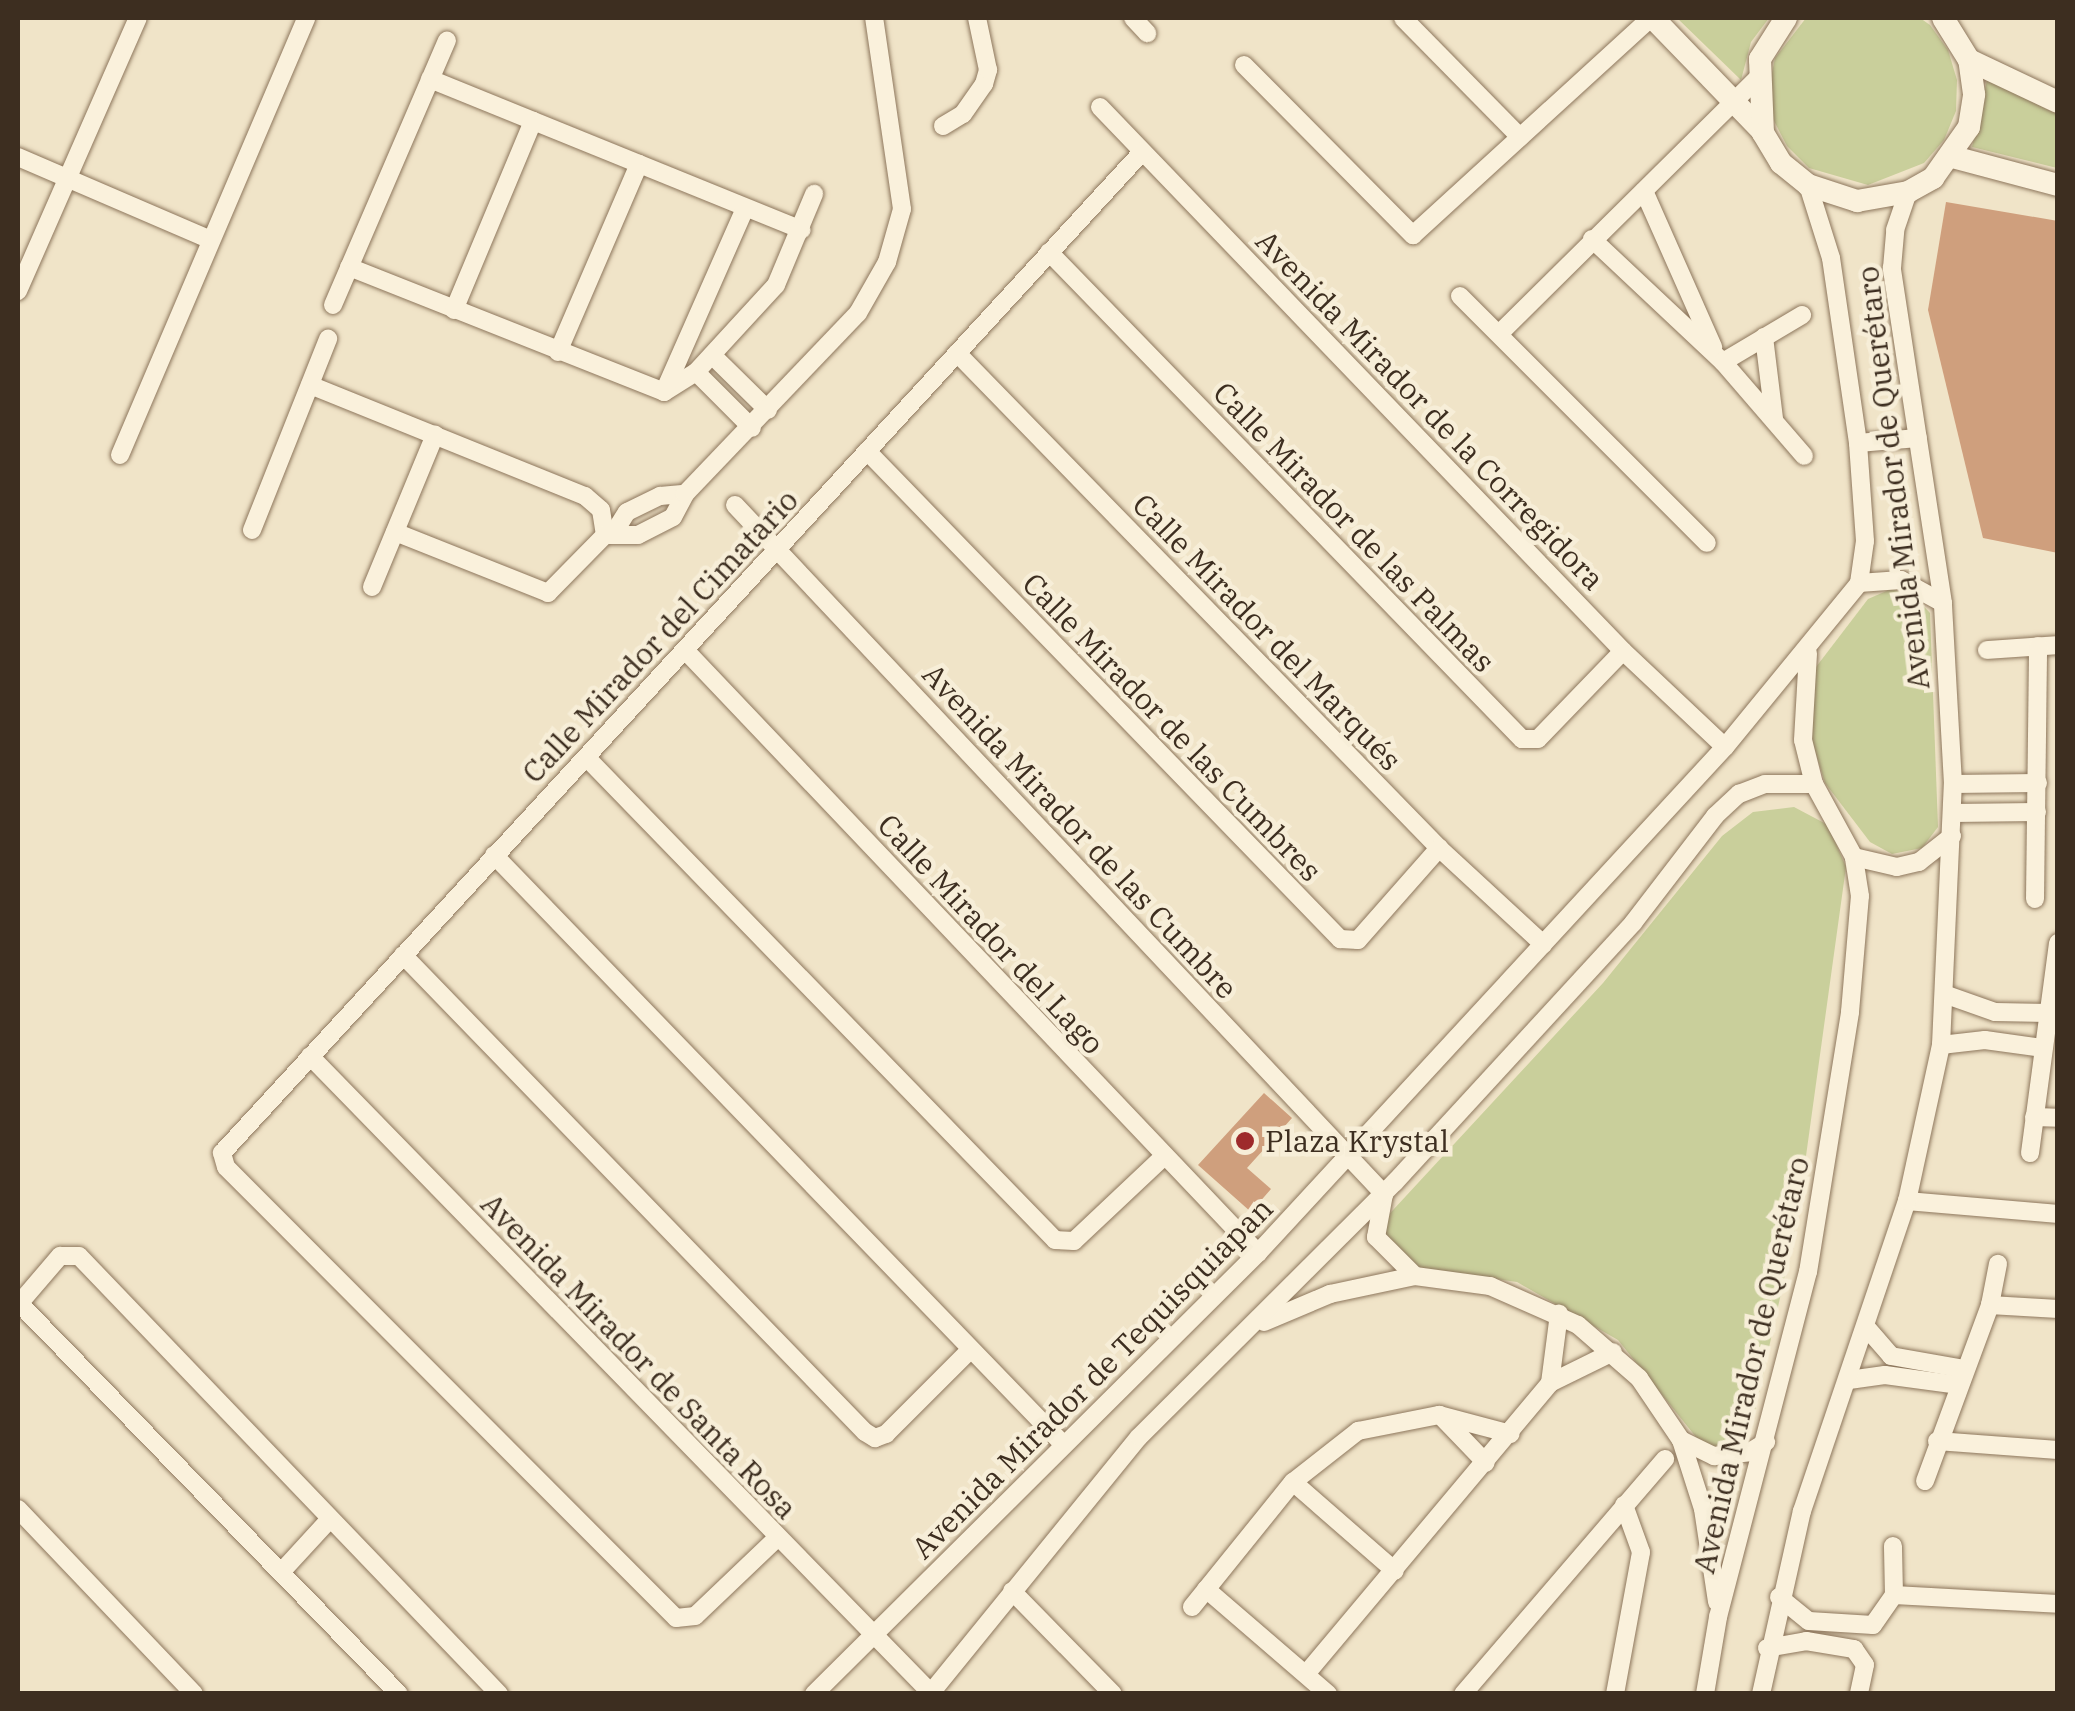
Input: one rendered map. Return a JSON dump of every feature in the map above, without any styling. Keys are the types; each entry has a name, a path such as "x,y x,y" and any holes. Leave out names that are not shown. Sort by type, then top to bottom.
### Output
{"street":[{"path":"18,291 138,18"},
{"path":"120,456 306,18"},
{"path":"610,533 638,535 673,517 685,494 858,313 898,230 902,209 874,18"},
{"path":"944,126 963,114 984,84 988,70 978,18"},
{"path":"1134,18 1147,33"},
{"path":"1403,18 1520,137"},
{"path":"1244,65 1413,235 1652,18 1763,133 1781,163 1808,185 1857,201 1908,192 1953,157 1969,127 1974,94 1970,60 1943,18"},
{"path":"1763,133 1757,79 1760,59 1786,18"},
{"path":"333,304 447,40"},
{"path":"1970,60 2058,102"},
{"path":"430,79 800,230"},
{"path":"1499,334 1757,79"},
{"name":"Avenida Mirador de la Corregidora","path":"1100,107 1624,651 1725,747"},
{"path":"454,310 533,121"},
{"name":"Calle Mirador del Cimatario","path":"777,1538 695,1616 676,1618 222,1157 310,1056 1142,152"},
{"path":"18,156 211,240"},
{"path":"1953,157 2058,185"},
{"path":"558,352 639,164"},
{"name":"Avenida Mirador de Querétaro","path":"1705,1694 1718,1617 1766,1442 1834,1126 1860,896 1854,856 1814,784 1803,740 1808,651 1859,583 1865,542 1858,442 1830,258 1808,185"},
{"path":"1644,191 1720,359"},
{"name":"Avenida Mirador de Querétaro","path":"1760,1694 1780,1597 1907,1201 1940,1045 1953,784 1943,604 1892,268 1894,230 1908,192"},
{"path":"664,392 696,372 776,286 814,194"},
{"path":"664,392 745,208"},
{"path":"1592,239 1720,359 1804,456"},
{"name":"Calle Mirador de las Palmas","path":"1050,252 1522,739 1542,736 1624,651"},
{"path":"349,267 664,392"},
{"path":"1460,296 1707,544"},
{"path":"1720,359 1802,314"},
{"path":"1764,336 1774,420"},
{"path":"252,530 328,339"},
{"name":"Calle Mirador del Marqués","path":"958,353 1439,848 1543,944"},
{"path":"712,356 768,410"},
{"path":"696,372 752,428"},
{"path":"310,385 596,503 610,533"},
{"path":"372,587 435,435"},
{"path":"1858,442 1918,438"},
{"name":"Calle Mirador de las Cumbres","path":"867,451 1340,939 1358,940 1439,848"},
{"path":"394,532 548,593 628,512 660,496 685,494"},
{"name":"Avenida Mirador de las Cumbre","path":"736,505 1384,1194"},
{"path":"1859,583 1900,580 1943,604"},
{"path":"1987,650 2048,645 2038,783 2036,899"},
{"name":"Calle Mirador del Lago","path":"685,650 1258,1254"},
{"name":"Avenida Mirador de Tequisquiapan","path":"814,1694 1258,1254 1346,1154 1725,747 1808,651"},
{"path":"587,758 1055,1240 1074,1241 1163,1157"},
{"path":"1953,784 2038,783"},
{"path":"930,1693 1138,1437 1384,1194 1633,923 1715,816 1739,794 1765,784 1814,784"},
{"path":"1954,813 2037,812"},
{"path":"1854,856 1897,867 1928,857 1952,836"},
{"path":"2038,846 2058,848"},
{"path":"494,856 1064,1445"},
{"path":"2030,1153 2058,943"},
{"path":"403,955 865,1432 886,1434 970,1350"},
{"path":"1944,994 1987,1010 2048,1013"},
{"path":"1985,1040 1987,1010"},
{"path":"1940,1045 1985,1040 2044,1048"},
{"name":"Avenida Mirador de Santa Rosa","path":"310,1056 930,1693"},
{"path":"2034,1117 2058,1118"},
{"path":"1384,1194 1376,1237 1415,1276"},
{"path":"1907,1201 2058,1214"},
{"path":"399,1694 284,1569 18,1304 69,1253 78,1256 500,1694"},
{"path":"1925,1481 1990,1305 1998,1264"},
{"path":"1250,1328 1330,1294 1415,1276 1490,1286 1560,1314 1613,1352 1681,1440 1703,1509 1718,1617"},
{"path":"1990,1305 2058,1309"},
{"path":"1550,1383 1560,1314"},
{"path":"1866,1327 1891,1356 1962,1377"},
{"path":"1306,1674 1550,1383 1613,1352"},
{"path":"1884,1375 1891,1356"},
{"path":"1849,1380 1884,1375 1962,1377"},
{"path":"1192,1606 1293,1482 1358,1431 1440,1415 1511,1434"},
{"path":"1440,1415 1486,1463"},
{"path":"1681,1440 1714,1456 1750,1452 1766,1442"},
{"path":"1937,1441 2058,1450"},
{"path":"1463,1694 1665,1459"},
{"path":"1293,1482 1394,1571"},
{"path":"1615,1694 1641,1552 1624,1505"},
{"path":"18,1509 194,1694"},
{"path":"284,1569 330,1519"},
{"path":"1780,1597 1809,1620 1873,1625 1894,1595 1893,1546"},
{"path":"1206,1589 1328,1694"},
{"path":"1012,1591 1114,1694"},
{"path":"1894,1595 2058,1604"},
{"path":"1806,1641 1809,1620"},
{"path":"1767,1648 1806,1641 1862,1654 1859,1694"}],"green space":[{"path":"1677,18 1769,18 1751,42 1741,80"},
{"path":"1806,18 1920,18 1930,25 1948,50 1957,80 1956,111 1944,140 1924,163 1868,185 1809,168 1787,146 1773,119 1769,88 1775,58"},
{"path":"1987,80 2057,114 2057,168 1972,147"},
{"path":"1891,589 1913,595 1930,613 1938,827 1922,848 1892,854 1870,842 1825,783 1808,729 1816,667 1868,599"},
{"path":"1794,807 1828,825 1846,867 1797,1221 1749,1438 1730,1451 1704,1447 1618,1340 1517,1282 1404,1266 1390,1256 1381,1223 1603,983 1722,836 1753,812"}],"building":[{"path":"1946,202 2058,221 2058,553 1983,538 1928,310"},
{"name":"Plaza Krystal","path":"1264,1093 1292,1118 1247,1168 1271,1189 1251,1212 1198,1165"}],"place":[{"name":"Plaza Krystal","path":"1245,1141"}]}
